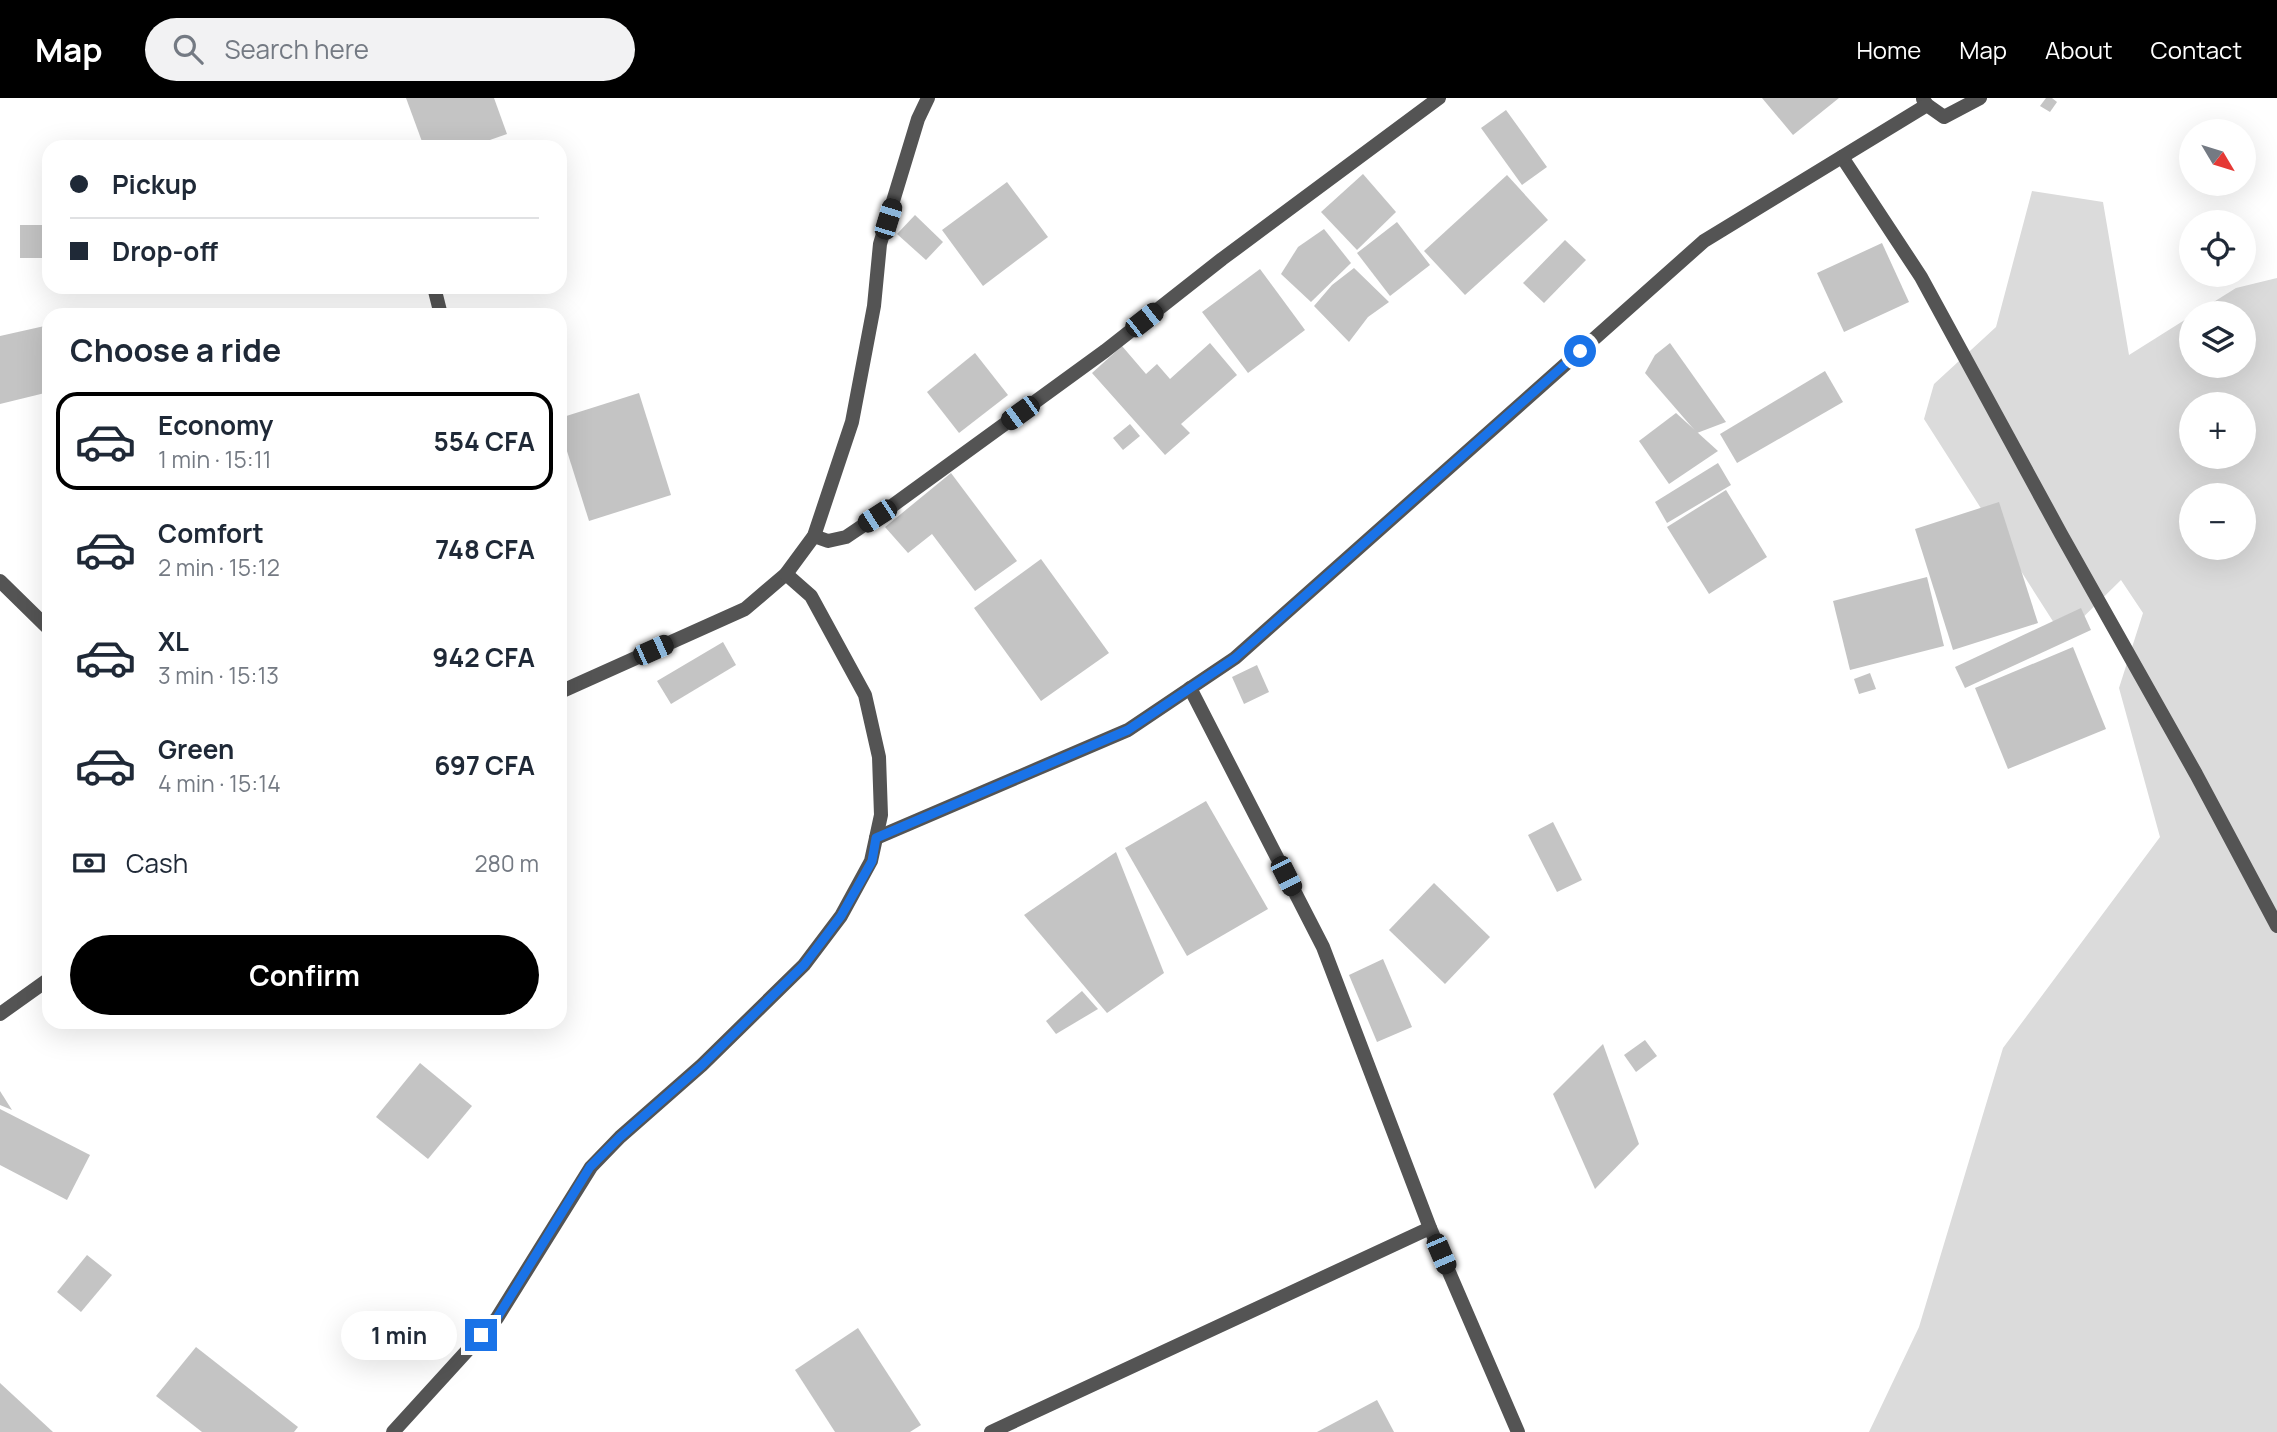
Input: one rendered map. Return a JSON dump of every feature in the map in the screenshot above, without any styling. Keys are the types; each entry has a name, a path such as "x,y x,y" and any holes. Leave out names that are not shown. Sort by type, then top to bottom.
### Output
{"street":[{"path":"567,689 746,609 786,574 814,536 852,422 874,306 880,244 918,119 928,98"},
{"path":"814,536 828,541 846,537 892,506 1105,351 1222,259 1439,98"},
{"path":"876,838 1128,730 1235,658 1704,241 1842,157 1925,102 1944,117 1980,98"},
{"path":"1842,157 1921,277 2277,926"},
{"path":"393,1432 497,1318 590,1167 702,1065 804,965 841,916 872,861 881,815 879,757 865,695 811,596 786,574"},
{"path":"0,581 42,622"},
{"path":"1190,688 1323,947 1430,1228 1518,1432"},
{"path":"0,1014 42,984"},
{"path":"991,1432 1430,1228"}],"shaded area":[{"path":"2032,191 2103,202 2129,355 2179,324 2179,378 2256,378 2256,301 2215,301 2236,288 2256,287 2256,283 2277,278 2277,1432 1869,1432 1919,1327 2003,1048 2160,837 2119,688 2143,613 2121,580 2063,637 1924,419 1934,384 1996,327"}],"building":[{"path":"406,98 494,98 507,134 490,140 421,140"},
{"path":"1762,98 1839,98 1793,135"},
{"path":"2046,98 2057,102 2050,112 2040,106"},
{"path":"1506,110 1547,167 1522,185 1481,128"},
{"path":"1363,174 1396,212 1357,250 1321,212"},
{"path":"1507,175 1548,220 1465,295 1424,251"},
{"path":"1007,182 1048,237 983,286 942,230"},
{"path":"915,215 943,242 926,260 897,234"},
{"path":"1397,222 1430,265 1390,296 1357,253"},
{"path":"20,225 42,225 42,258 20,258"},
{"path":"1324,229 1351,263 1311,302 1281,274 1298,247"},
{"path":"1565,240 1586,260 1544,303 1523,283"},
{"path":"1882,243 1909,302 1844,332 1817,273"},
{"path":"1354,268 1389,302 1368,317 1349,342 1314,306 1332,285"},
{"path":"1260,269 1305,330 1248,373 1202,312"},
{"path":"42,327 42,394 0,404 0,336"},
{"path":"1210,343 1237,375 1181,424 1190,433 1165,455 1092,373 1122,346 1146,374 1157,364 1170,379"},
{"path":"1670,343 1726,422 1697,433 1645,373 1655,355"},
{"path":"975,353 1008,395 959,433 927,392"},
{"path":"1825,371 1843,402 1737,463 1720,434"},
{"path":"639,393 671,495 589,521 567,451 567,416"},
{"path":"1676,413 1718,451 1669,484 1639,441"},
{"path":"1130,424 1140,436 1123,450 1113,438"},
{"path":"1718,463 1731,485 1667,523 1655,502"},
{"path":"951,473 1017,561 975,591 932,534 908,553 885,527"},
{"path":"1726,490 1767,557 1709,594 1667,527"},
{"path":"1999,502 2038,623 1953,650 1915,529"},
{"path":"1041,559 1109,653 1041,701 974,608"},
{"path":"1927,577 1944,646 1850,670 1833,601"},
{"path":"2081,608 2091,630 1965,688 1955,667"},
{"path":"723,642 736,665 671,704 657,681"},
{"path":"2073,647 2106,729 2008,769 1975,688"},
{"path":"1257,665 1269,692 1244,704 1232,677"},
{"path":"1870,673 1876,689 1859,694 1854,679"},
{"path":"1206,801 1268,909 1187,956 1125,848"},
{"path":"1553,822 1582,880 1557,892 1528,835"},
{"path":"1116,852 1164,973 1107,1013 1024,915"},
{"path":"1434,883 1490,937 1445,984 1389,930"},
{"path":"1383,959 1412,1027 1377,1042 1349,975"},
{"path":"1082,991 1098,1009 1056,1034 1046,1021"},
{"path":"1645,1040 1657,1056 1636,1072 1624,1055"},
{"path":"1603,1044 1639,1144 1595,1189 1553,1094"},
{"path":"420,1063 472,1106 428,1159 376,1117"},
{"path":"0,1091 12,1110 0,1105"},
{"path":"0,1109 90,1155 67,1200 0,1165"},
{"path":"87,1255 112,1275 81,1312 57,1292"},
{"path":"858,1328 921,1425 910,1432 835,1432 795,1370"},
{"path":"196,1347 298,1427 294,1432 202,1432 156,1396"},
{"path":"0,1383 53,1432 0,1432"},
{"path":"1377,1400 1394,1432 1317,1432"}],"route":[{"path":"481,1335 497,1318 590,1167 702,1065 804,965 841,916 872,861 876,838 1128,730 1235,658 1580,351"}]}
